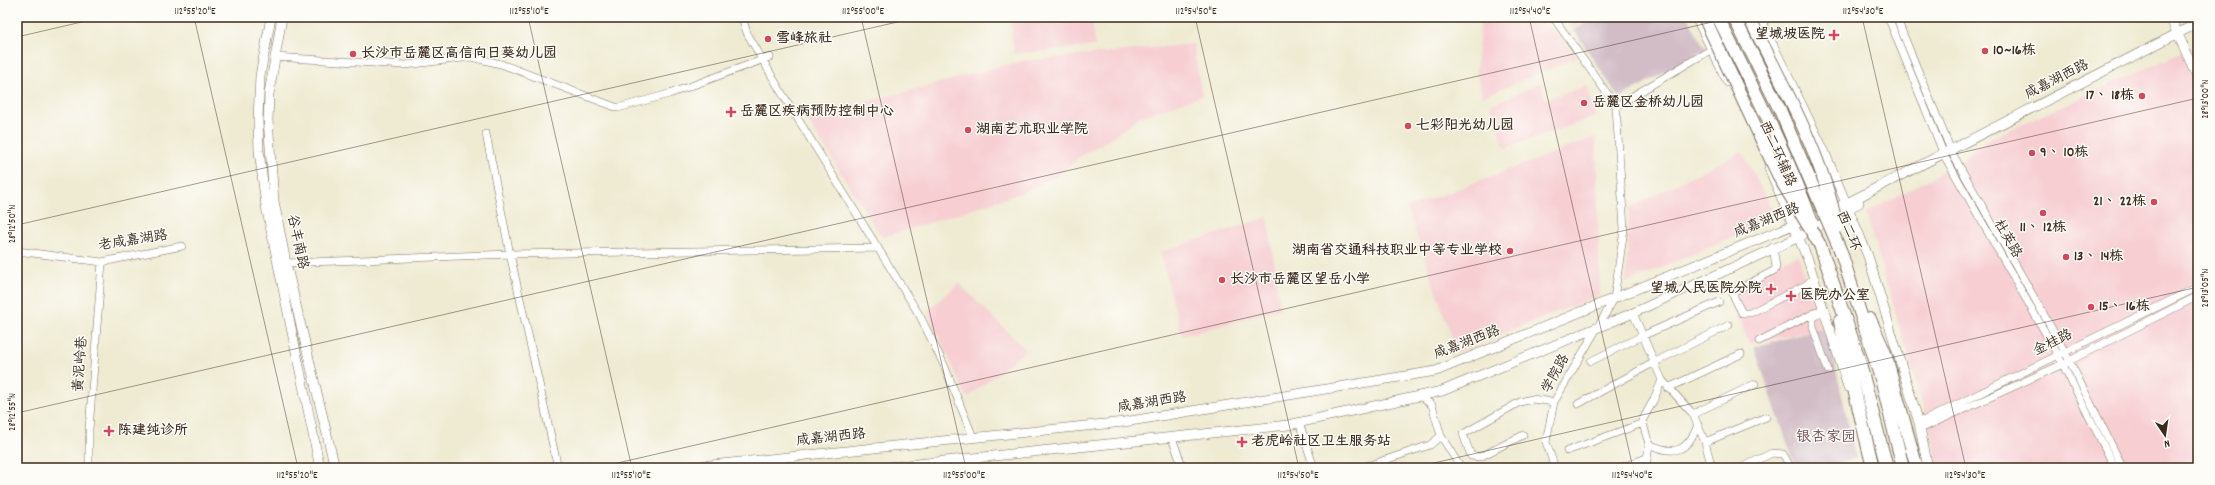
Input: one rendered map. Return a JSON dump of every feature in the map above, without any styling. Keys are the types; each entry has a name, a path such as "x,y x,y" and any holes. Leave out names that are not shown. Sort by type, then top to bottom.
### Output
{"highway":[{"path":"1704,17 1780,179 1820,245"},
{"path":"1718,17 1766,114 1801,193 1864,376 1887,468"},
{"name":"西二环","path":"1734,17 1780,110 1841,252 1882,382 1903,468"},
{"path":"1759,18 1825,182 1841,252"},
{"path":"1853,288 1885,353 1917,468"},
{"path":"1837,294 1847,360 1873,468"}],"main road":[{"name":"谷丰南路","path":"271,17 260,76 258,119 260,159 266,206 320,468"},
{"name":"谷丰南路","path":"282,17 274,57 268,120 274,201 286,263 335,468"},
{"name":"西二环辅路","path":"1696,17 1758,145 1799,237 1814,278 1844,372 1867,468"},
{"path":"2170,17 2198,65"},
{"path":"2177,17 2181,34 2198,78"},
{"path":"1759,18 1848,206 1868,256 1920,426 1928,468"},
{"name":"咸嘉湖西路","path":"682,468 1124,422 1436,371 1793,225 1848,206 1934,165 1948,154 2181,34 2198,23"},
{"name":"咸嘉湖西路","path":"2181,34 2198,30"},
{"name":"咸嘉湖西路","path":"879,468 962,464 1299,422 1442,391 1633,313 1773,247 1799,237 1848,206"}],"street":[{"path":"742,17 747,33 767,59 878,248 920,316 944,365 973,438"},
{"path":"1553,17 1616,106 1624,229 1614,299"},
{"name":"杜英路","path":"1888,17 1948,154 2063,364 2115,468"},
{"name":"杜英路","path":"1896,17 1948,154 2070,360 2123,468"},
{"path":"1616,106 1712,49"},
{"path":"274,57 405,65 471,57 501,64 618,108 669,94 767,59"},
{"path":"486,134 510,254 558,468"},
{"name":"老咸嘉湖路","path":"17,251 102,262 182,246"},
{"path":"1773,247 1776,267 1775,270 1735,291 1733,294 1742,313 1750,313 1806,285 1814,278"},
{"path":"286,263 510,254 878,248"},
{"name":"黄泥岭巷","path":"89,468 89,429 102,262"},
{"name":"金桂路","path":"1920,426 2058,355 2198,287"},
{"name":"金桂路","path":"1920,426 2063,364 2198,296"},
{"name":"学院路","path":"1555,468 1546,442 1554,402 1614,299"},
{"path":"1591,361 1718,302"},
{"path":"1759,341 1824,308"},
{"path":"1824,308 1813,318 1813,327 1828,370"},
{"path":"1633,313 1653,363 1662,380 1693,414 1705,442 1711,467"},
{"path":"1578,404 1653,363 1729,325"},
{"path":"1668,388 1741,354"},
{"path":"1646,468 1646,458 1649,444 1643,423 1662,380"},
{"path":"1693,414 1755,384"},
{"path":"1420,396 1432,405 1441,436 1461,468"},
{"path":"1523,436 1480,457 1475,457 1471,456 1463,434 1465,430 1520,402 1532,399 1554,402"},
{"path":"1705,442 1766,417"},
{"path":"1299,422 1314,468"},
{"path":"1567,451 1643,423"},
{"path":"1649,444 1663,450 1677,451 1687,445 1698,425"},
{"path":"1361,468 1367,464 1430,445 1441,436"},
{"path":"1172,438 1183,468"},
{"path":"1741,468 1772,453 1783,454 1791,468"},
{"path":"1620,468 1646,458"}],"shaded area":[{"path":"1010,17 1092,17 1095,46 1014,54"},
{"path":"1481,17 1542,17 1577,57 1482,97 1476,70"},
{"path":"1564,17 1596,17 1573,29"},
{"path":"1597,17 1687,17 1706,49 1619,98 1574,30"},
{"name":"湖南艺术职业学院","path":"1193,44 1202,96 1139,117 1107,141 1080,156 1056,177 1021,193 882,238 806,118 1021,61"},
{"path":"2198,45 2198,468 1938,468 1933,441 1866,213 1958,164 1983,142"},
{"path":"1541,83 1545,99 1588,86 1595,117 1505,148 1490,105"},
{"name":"湖南省交通科技职业中等专业学校","path":"1596,137 1600,295 1457,352 1407,208"},
{"path":"1742,151 1776,218 1626,283 1629,208"},
{"name":"长沙市岳麓区望岳小学","path":"1268,217 1280,309 1182,336 1160,252"},
{"path":"1798,255 1821,329 1749,344 1727,284"},
{"path":"959,283 1026,350 967,398 927,311"},
{"path":"1821,329 1830,343 1856,458 1829,468 1796,468 1754,347"}],"place":[{"name":"望城坡医院","path":"1834,35"},
{"name":"雪峰旅社","path":"768,39"},
{"name":"10~16栋","path":"1985,51"},
{"name":"长沙市岳麓区高信向日葵幼儿园","path":"353,54"},
{"name":"17、 18栋","path":"2142,96"},
{"name":"岳麓区金桥幼儿园","path":"1584,103"},
{"name":"岳麓区疾病预防控制中心","path":"731,112"},
{"name":"七彩阳光幼儿园","path":"1408,126"},
{"name":"湖南艺术职业学院","path":"968,130"},
{"name":"9、 10栋","path":"2032,153"},
{"name":"21、 22栋","path":"2154,202"},
{"name":"11、 12栋","path":"2043,213"},
{"name":"湖南省交通科技职业中等专业学校","path":"1510,251"},
{"name":"13、 14栋","path":"2066,257"},
{"name":"长沙市岳麓区望岳小学","path":"1222,280"},
{"name":"望城人民医院分院","path":"1771,289"},
{"name":"医院办公室","path":"1791,296"},
{"name":"15、 16栋","path":"2091,307"},
{"name":"陈建纯诊所","path":"109,431"},
{"name":"老虎岭社区卫生服务站","path":"1242,442"}],"district":[{"name":"银杏家园","path":"1826,438"}]}
